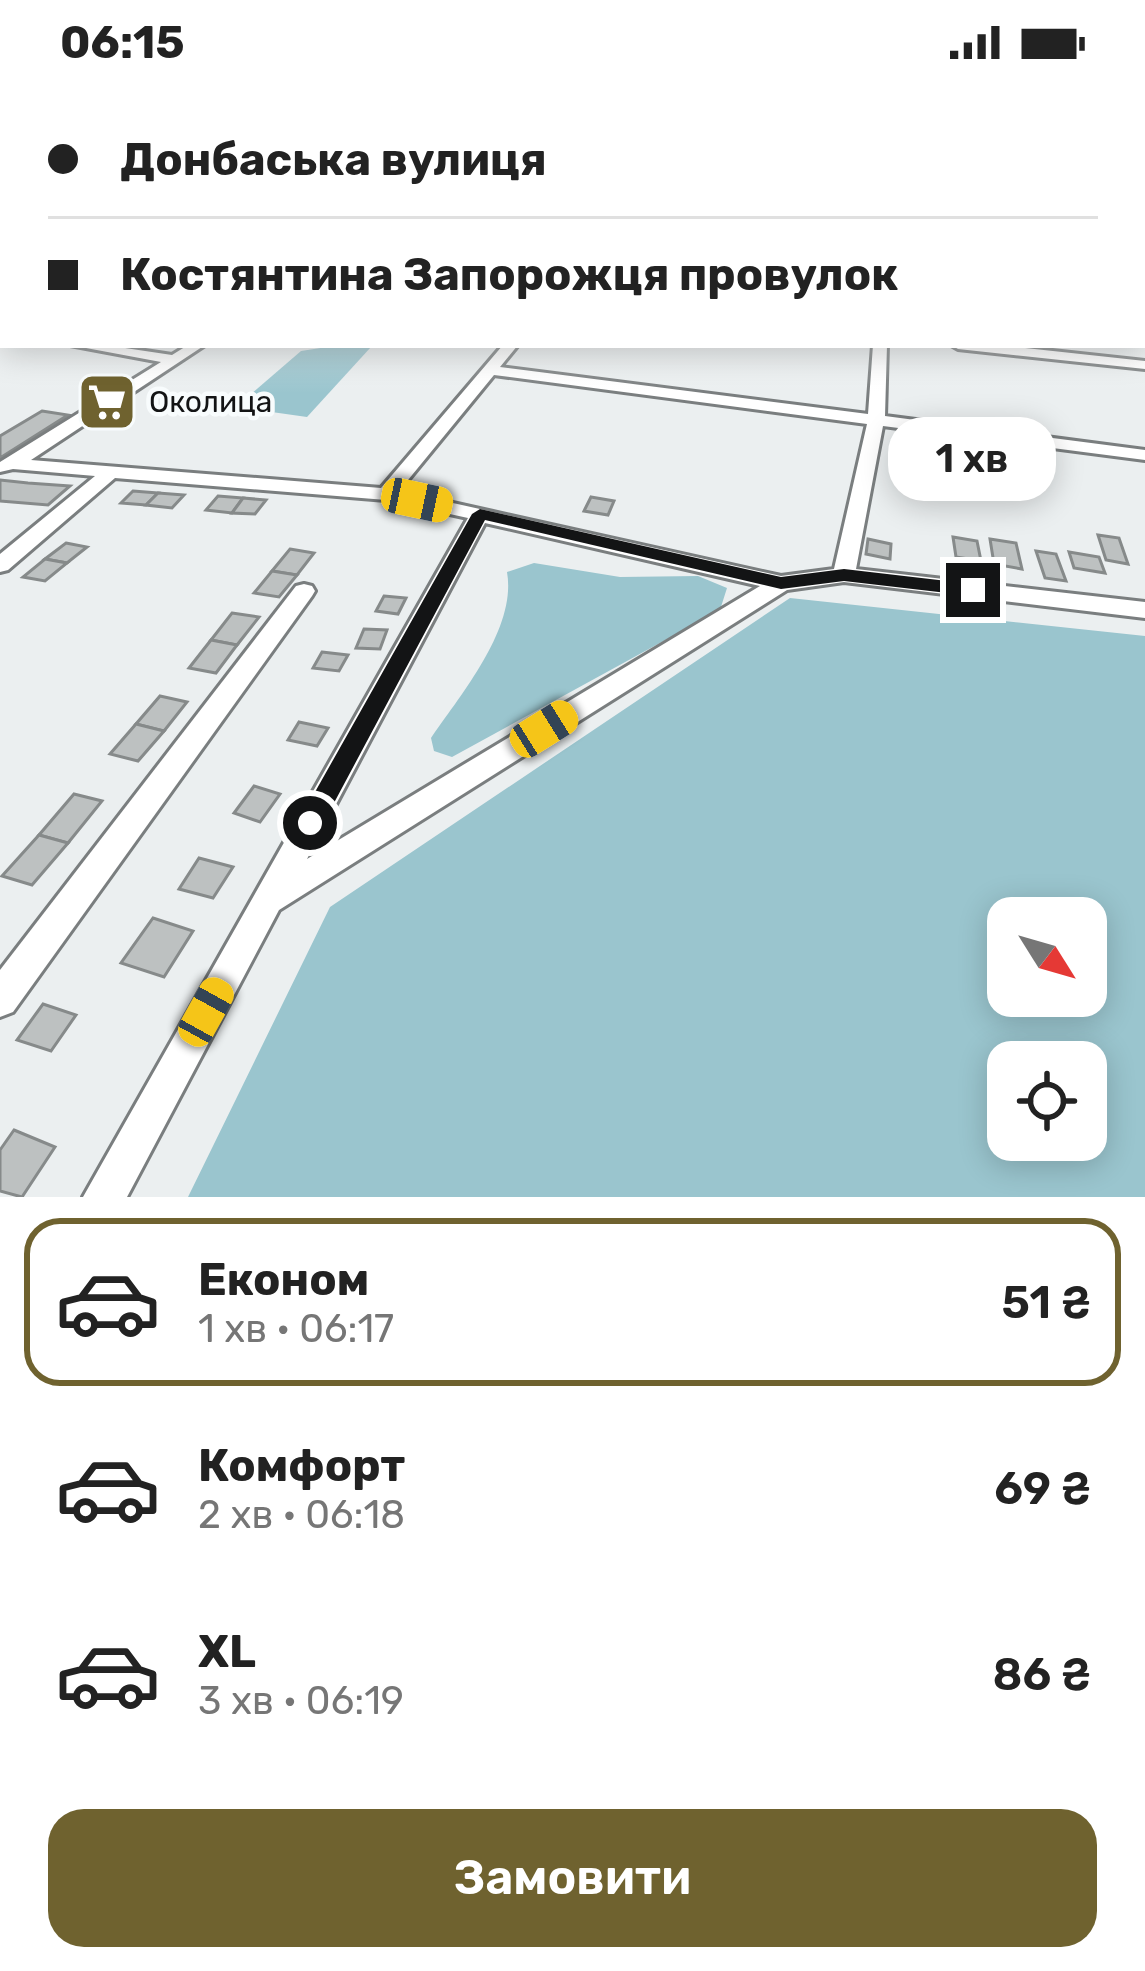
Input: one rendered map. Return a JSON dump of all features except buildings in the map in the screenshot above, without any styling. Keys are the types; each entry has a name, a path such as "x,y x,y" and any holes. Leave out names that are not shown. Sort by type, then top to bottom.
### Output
{"street":[{"path":"96,348 174,360"},
{"path":"6,465 193,348"},
{"path":"386,494 508,348"},
{"path":"844,575 877,421 880,348"},
{"path":"986,348 1145,365"},
{"path":"488,370 1145,455"},
{"path":"6,465 386,494 781,583 844,575 1145,610"},
{"path":"0,565 111,472"},
{"path":"104,1197 480,514"},
{"path":"268,901 781,583"},
{"path":"0,999 304,591"}],"shaded area":[{"path":"370,348 307,417 236,407 301,351"},
{"path":"534,563 620,577 698,576 727,588 720,610 452,757 434,751 431,738 495,638 508,593 507,572"},
{"path":"790,598 1145,636 1145,1197 188,1197 330,907"}],"place":[{"name":"Околица","path":"107,402"}],"route":[{"path":"310,823 480,514 781,583 844,575 973,590"}]}
